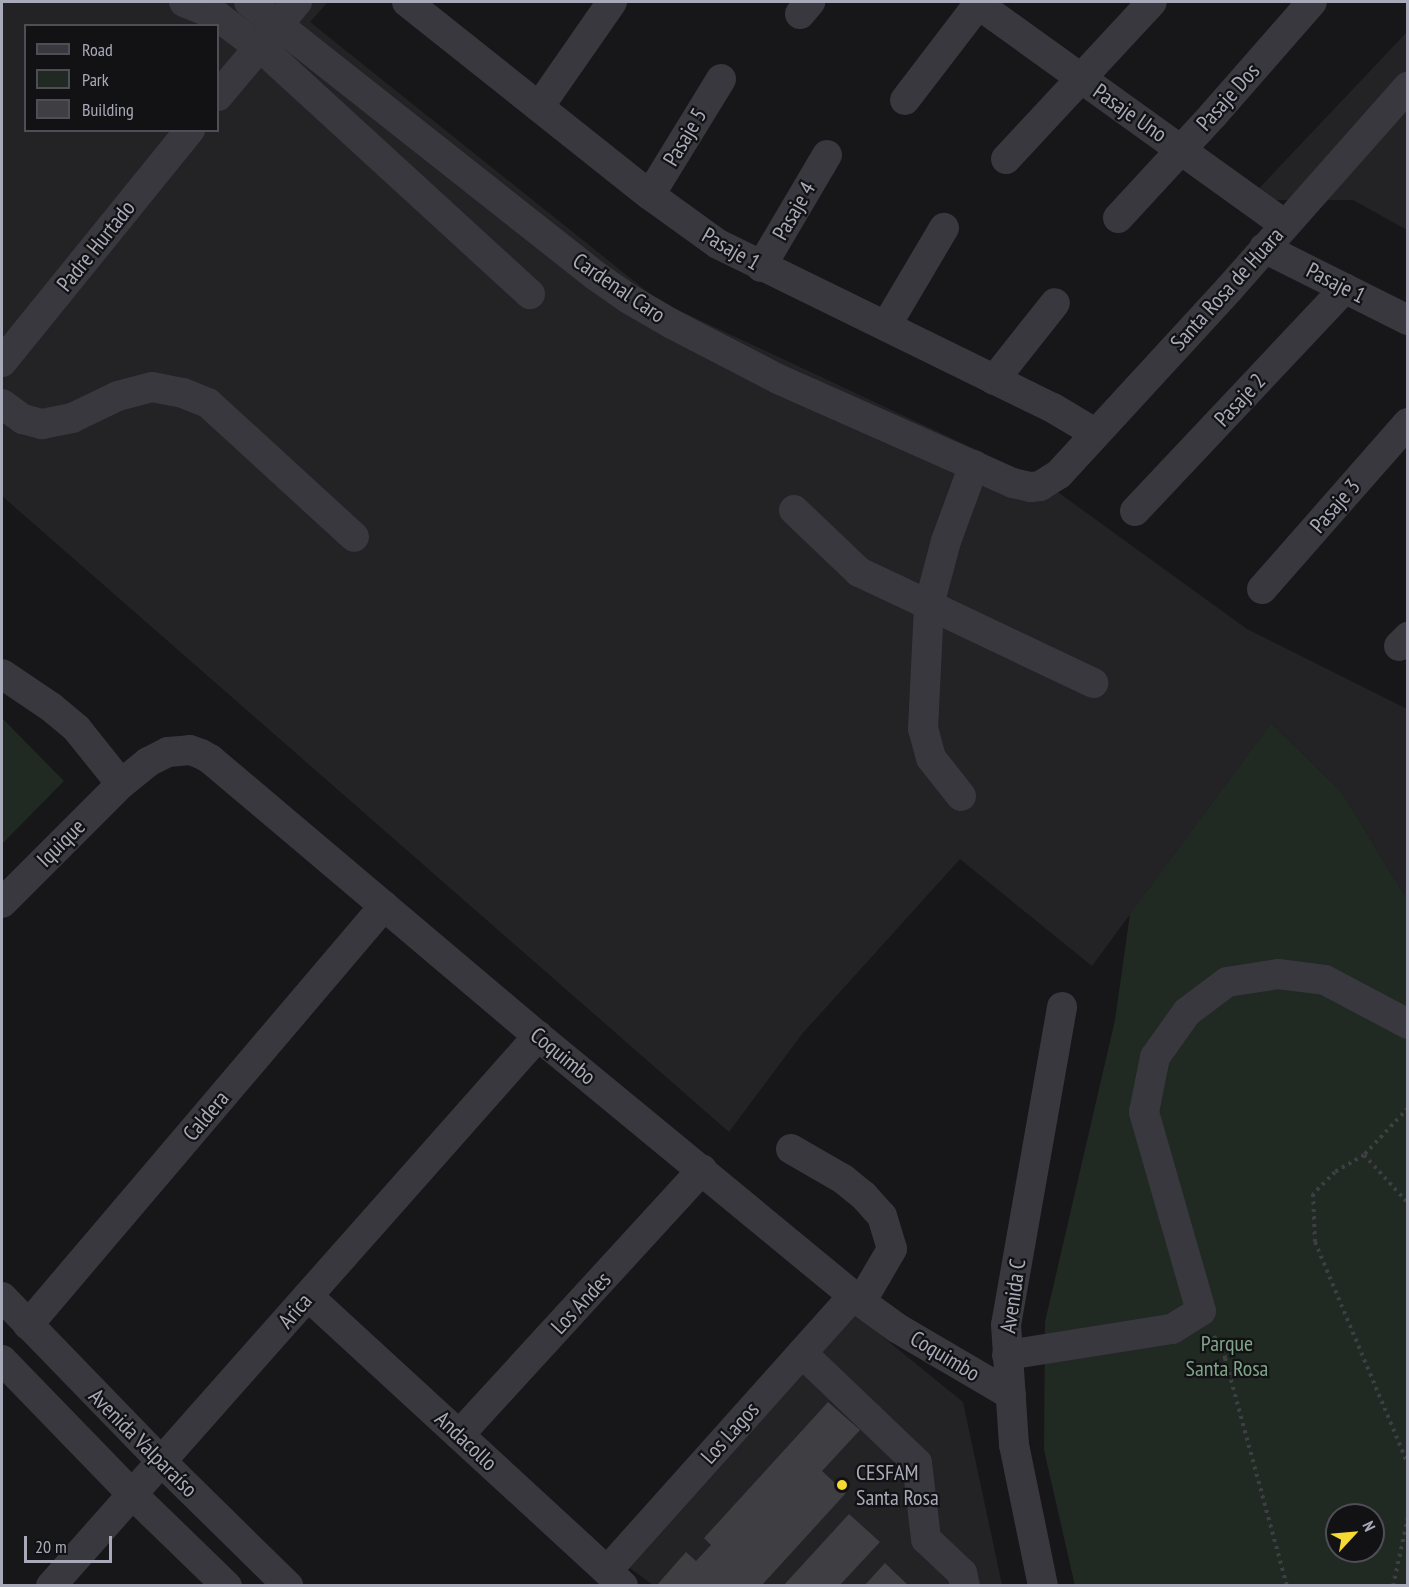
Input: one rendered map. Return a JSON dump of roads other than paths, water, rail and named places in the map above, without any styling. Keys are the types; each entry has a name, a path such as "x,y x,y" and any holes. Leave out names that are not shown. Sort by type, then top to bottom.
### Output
{"street":[{"path":"184,2 216,15 258,46 530,294"},
{"name":"Cardenal Caro","path":"249,2 596,276 629,299 778,379 1022,486 1040,486"},
{"path":"219,95 297,2"},
{"name":"Pasaje 1","path":"407,2 441,13 539,107 650,195 718,244 1053,408 1095,432"},
{"path":"539,107 612,2"},
{"path":"905,100 978,2"},
{"name":"Pasaje Uno","path":"978,2 1285,225"},
{"path":"1006,159 1152,2"},
{"name":"Pasaje Dos","path":"1118,218 1312,2"},
{"name":"Pasaje 5","path":"650,195 721,79"},
{"name":"Santa Rosa de Huara","path":"1040,486 1059,474 1095,432 1229,289 1407,87"},
{"name":"Padre Hurtado","path":"2,362 188,132"},
{"name":"Pasaje 4","path":"761,267 827,155"},
{"path":"886,326 944,228"},
{"name":"Pasaje 1","path":"1264,248 1407,320"},
{"name":"Pasaje 2","path":"1135,512 1345,288"},
{"path":"994,380 1055,303"},
{"path":"2,404 23,419 42,424 72,418 118,396 152,387 183,393 208,403 354,537"},
{"name":"Pasaje 3","path":"1262,589 1407,423"},
{"path":"961,796 931,758 923,729 929,605 946,541 974,465"},
{"path":"794,510 859,572 1093,683"},
{"path":"2,674 51,707 77,729 121,784"},
{"name":"Coquimbo","path":"121,784 148,762 168,752 190,750 210,759 538,1036 857,1299 897,1328 1011,1395"},
{"name":"Iquique","path":"2,903 121,784"},
{"name":"Caldera","path":"28,1325 384,906"},
{"path":"1007,1355 1172,1329 1201,1311 1144,1112 1155,1058 1187,1012 1227,982 1278,974 1325,980 1407,1024"},
{"name":"Avenida C","path":"1043,1586 1014,1445 1006,1325 1062,1007"},
{"name":"Arica","path":"51,1586 538,1036"},
{"name":"Los Lagos","path":"615,1578 802,1353 857,1299 892,1249 882,1216 863,1195 843,1179 791,1149"},
{"name":"Los Andes","path":"459,1435 702,1170"},
{"name":"Andacollo","path":"308,1296 615,1578"},
{"name":"Avenida Valparaíso","path":"2,1297 162,1462 288,1586"},
{"path":"802,1353 917,1463 926,1539 962,1573 965,1586"},
{"name":"Avenida Valparaíso","path":"2,1360 133,1495 227,1586"}],"place":[{"name":"CESFAM Santa Rosa","path":"842,1485"}],"park label":[{"name":"Parque Santa Rosa","path":"1227,1356"}]}
